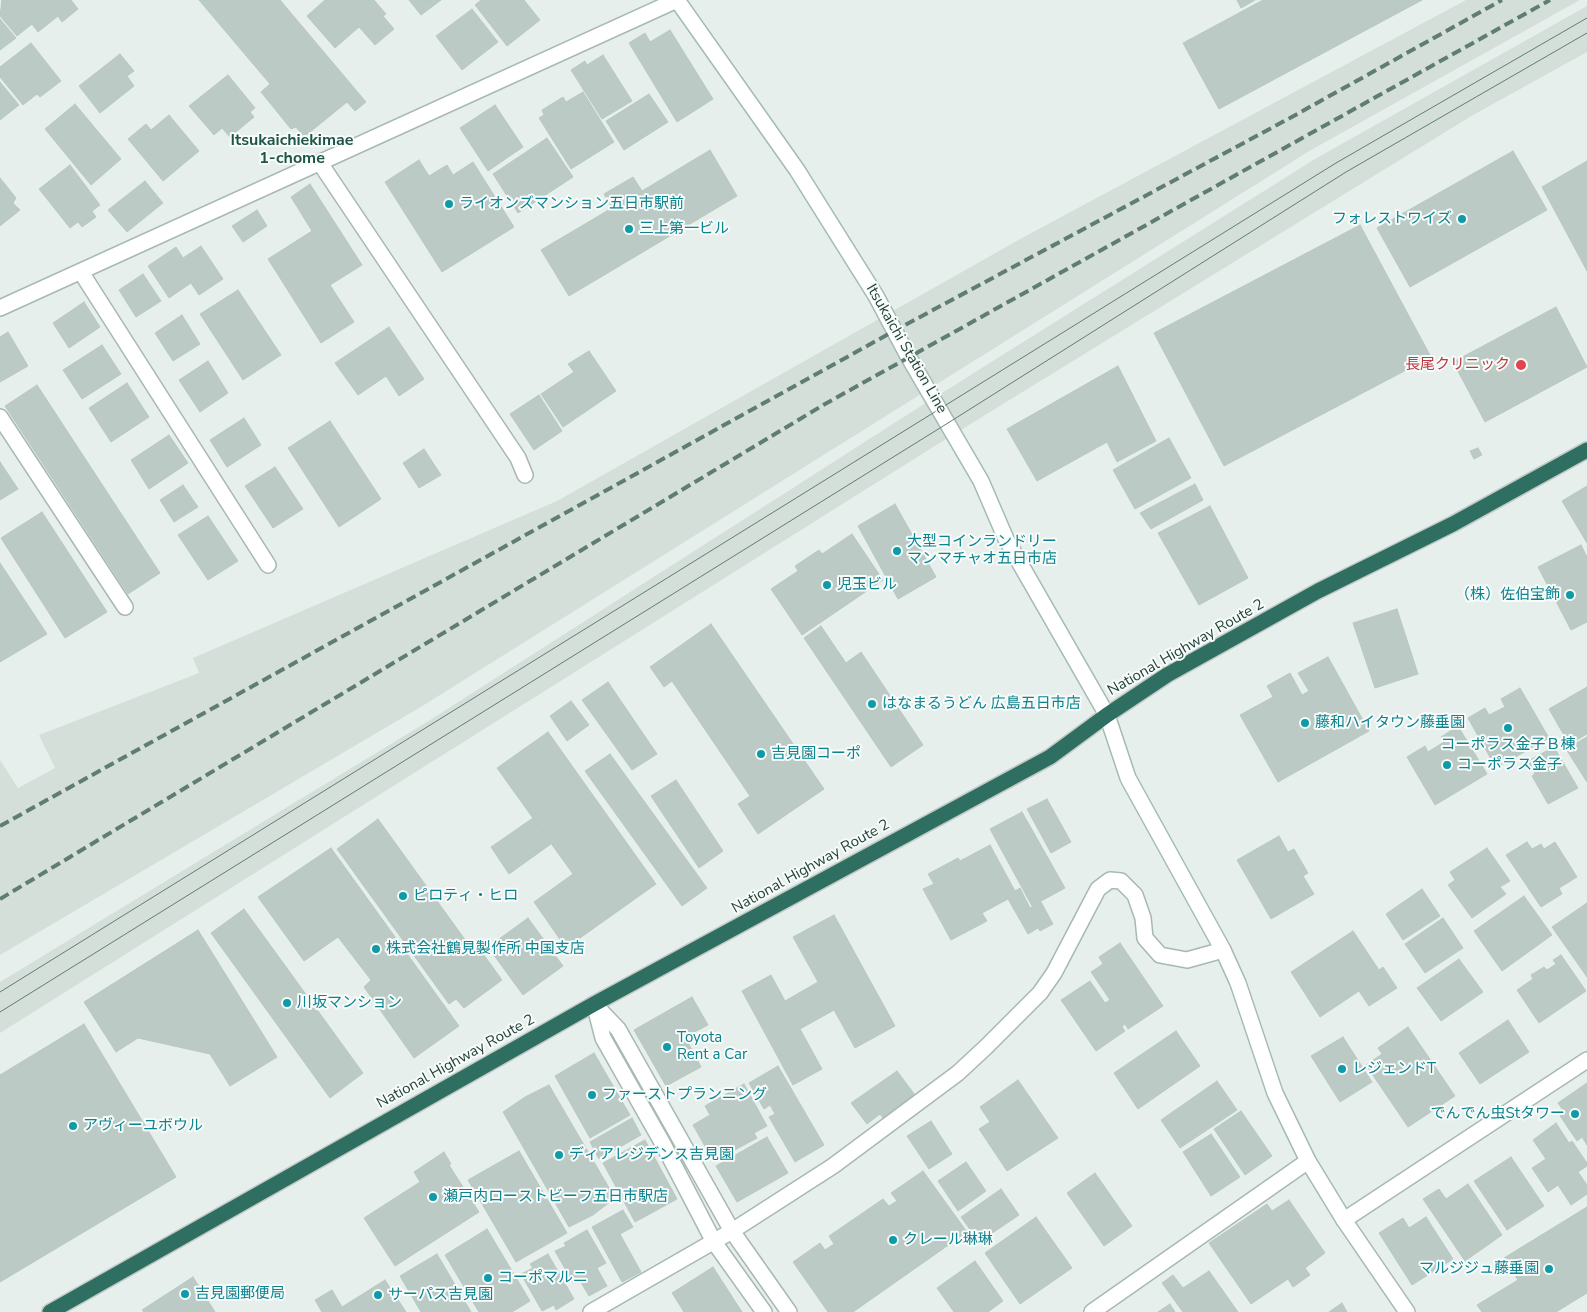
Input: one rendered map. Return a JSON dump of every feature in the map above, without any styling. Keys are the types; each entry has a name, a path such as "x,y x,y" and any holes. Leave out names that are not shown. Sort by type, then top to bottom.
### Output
{"highway":[{"name":"National Highway Route 2","path":"50,1312 594,1004 1050,757 1107,714 1167,676 1318,591 1453,524 1587,450"}],"street":[{"path":"0,308 677,0"},
{"name":"Itsukaichi Station Line","path":"677,0 797,170 876,296 908,356 981,482 1006,539 1107,714 1128,778 1223,950 1238,983 1276,1093 1308,1161 1344,1220 1407,1312"},
{"path":"320,163 518,458 526,474"},
{"path":"81,272 268,565"},
{"path":"0,417 125,607"},
{"path":"591,1312 732,1231 833,1166 930,1095 986,1047 1040,993 1054,973 1098,889 1110,880 1121,880 1135,895 1143,918 1145,938 1160,955 1187,960 1223,950"},
{"path":"594,1004 618,1029 732,1231 789,1312"},
{"path":"594,1004 603,1038 663,1144 714,1242 764,1312"},
{"path":"1344,1220 1587,1060"},
{"path":"1092,1312 1308,1161"}],"shaded area":[{"path":"1466,0 1580,0 1311,150 424,705 0,955 0,760 18,788 55,768 39,735 199,673 193,658 557,501 1022,238"},
{"path":"1587,6 1587,52 1473,115 938,444 0,1033 0,982 427,722 910,413 1315,159"}],"building":[{"path":"2,0 71,0 78,9 62,22 58,16 38,32 32,24 17,36 0,16"},
{"path":"199,0 280,0 366,102 355,111 347,102 304,137 296,127 291,129 261,92 270,84"},
{"path":"325,0 374,0 386,14 383,16 394,29 375,45 359,27 335,48 307,16"},
{"path":"409,0 441,0 421,15"},
{"path":"481,0 524,0 540,20 507,46 475,5"},
{"path":"1237,0 1255,0 1241,8"},
{"path":"1263,0 1422,0 1219,109 1183,43"},
{"path":"472,9 498,42 462,70 436,36"},
{"path":"0,19 16,38 0,50"},
{"path":"670,30 713,99 677,122 629,43 645,33 650,42"},
{"path":"31,43 61,81 40,97 37,94 23,105 0,77 0,67"},
{"path":"120,54 134,71 127,76 134,86 100,113 79,86"},
{"path":"603,55 632,101 602,119 571,70 585,61 587,65"},
{"path":"228,75 255,108 250,112 254,117 230,137 222,128 214,135 189,106"},
{"path":"0,82 19,105 0,120"},
{"path":"583,92 614,142 571,169 539,118 544,115 542,110 563,97 566,102"},
{"path":"649,94 668,122 624,150 606,121"},
{"path":"75,104 121,159 91,185 45,129"},
{"path":"495,105 523,147 488,171 460,128"},
{"path":"169,115 199,151 163,181 128,139 146,124 151,130"},
{"path":"547,138 573,177 518,213 493,174"},
{"name":"三上第一ビル","path":"710,150 737,196 569,296 541,250 612,208 604,194 633,177 642,191"},
{"name":"フォレストワイズ","path":"1513,151 1547,210 1410,287 1377,228"},
{"name":"ライオンズマンション五日市駅前","path":"419,160 429,176 447,165 453,175 473,162 514,227 442,272 385,182"},
{"path":"1587,161 1587,271 1542,187"},
{"path":"70,165 100,205 92,211 96,217 82,227 78,222 70,228 39,189"},
{"path":"0,178 16,198 13,203 20,210 0,226"},
{"path":"145,181 163,203 127,232 108,210"},
{"path":"310,184 362,265 330,285 354,322 321,343 268,259 312,231 291,197"},
{"path":"257,210 267,226 243,242 232,226"},
{"path":"1360,225 1431,357 1224,466 1154,333"},
{"path":"201,246 223,279 199,295 191,283 169,298 148,266 176,247 183,258"},
{"path":"143,274 161,301 136,317 119,290"},
{"path":"238,290 281,355 243,380 200,314"},
{"path":"84,302 100,327 69,348 53,323"},
{"name":"長尾クリニック","path":"1556,307 1587,367 1485,422 1453,362"},
{"path":"182,315 200,344 173,361 155,333"},
{"path":"389,327 424,379 399,396 386,376 358,395 335,363"},
{"path":"8,332 28,366 0,382 0,337"},
{"path":"102,345 121,374 82,399 63,370"},
{"path":"589,351 616,391 563,427 541,394 574,372 568,364"},
{"path":"208,361 228,393 200,412 179,380"},
{"path":"1118,366 1156,441 1117,462 1107,442 1037,481 1007,429"},
{"path":"127,383 149,417 111,442 89,408"},
{"path":"37,385 160,573 128,594 5,406"},
{"path":"539,395 562,431 534,450 510,414"},
{"path":"244,418 261,445 227,467 210,440"},
{"path":"330,421 381,499 339,527 288,448"},
{"path":"169,435 188,463 149,489 131,460"},
{"path":"1169,438 1191,478 1135,509 1113,470"},
{"path":"1478,448 1482,455 1474,459 1470,451"},
{"path":"424,449 441,475 419,488 403,463"},
{"path":"0,462 18,489 0,500"},
{"path":"275,467 303,509 273,528 245,486"},
{"path":"1195,484 1203,500 1151,529 1140,513"},
{"path":"183,485 198,507 174,522 160,500"},
{"path":"1587,486 1587,543 1562,501"},
{"name":"大型コインランドリー マンマチャオ五日市店","path":"895,504 936,577 898,599 858,526"},
{"path":"1210,506 1248,578 1199,605 1158,533"},
{"path":"42,512 107,612 65,638 1,538"},
{"path":"208,516 238,561 208,580 178,535"},
{"name":"児玉ビル","path":"852,534 883,580 802,635 771,589 798,571 795,566 819,550 822,554"},
{"name":"（株）佐伯宝飾","path":"1581,545 1587,557 1587,622 1571,630 1538,567"},
{"path":"0,563 47,634 0,662"},
{"path":"1397,609 1418,674 1375,688 1353,623"},
{"name":"吉見園コーポ","path":"711,624 824,789 758,834 738,804 750,796 672,681 664,687 650,667"},
{"name":"はなまるうどん 広島五日市店","path":"821,626 846,663 861,652 923,745 891,767 804,638"},
{"name":"藤和ハイタウン藤垂園","path":"1328,657 1369,731 1278,782 1240,715 1273,697 1267,686 1290,673 1302,695 1309,691 1298,673"},
{"path":"608,682 657,754 632,770 582,700"},
{"path":"1587,687 1587,734 1569,744 1549,709"},
{"name":"コーポラス金子Ｂ棟","path":"1520,688 1549,738 1496,768 1468,718 1485,708 1489,715 1505,707 1501,699"},
{"path":"571,701 589,725 567,741 550,716"},
{"name":"コーポラス金子","path":"1458,726 1487,774 1435,805 1407,757 1425,746 1428,752 1444,742 1441,737"},
{"path":"548,732 656,884 566,948 534,902 573,874 497,768"},
{"path":"1587,737 1587,782 1566,749"},
{"path":"1554,747 1578,788 1548,804 1532,776 1535,774 1528,761"},
{"path":"610,754 707,888 682,906 585,771"},
{"path":"676,780 723,851 699,868 651,796"},
{"path":"1047,799 1071,842 1051,853 1027,809"},
{"path":"1022,812 1065,888 1032,906 990,829"},
{"path":"533,818 551,844 509,874 491,847"},
{"name":"ピロティ・ヒロ","path":"378,819 471,948 476,944 502,980 464,1008 456,999 449,1004 337,849"},
{"path":"1279,836 1288,852 1294,849 1308,873 1303,876 1314,894 1271,919 1237,860"},
{"path":"1527,842 1532,849 1541,844 1544,849 1555,842 1577,877 1559,888 1562,894 1541,907 1506,855"},
{"path":"990,845 1015,891 1020,888 1030,908 1041,902 1053,924 1040,931 1038,928 1028,934 1008,899 982,913 987,921 951,940 923,889 934,884 928,874 958,858 960,861"},
{"name":"株式会社鶴見製作所 中国支店","path":"331,848 459,1026 414,1058 364,987 371,980 338,937 304,961 258,897"},
{"path":"1487,848 1510,881 1500,887 1506,894 1472,918 1448,885 1455,880 1450,872"},
{"path":"1422,889 1440,916 1403,940 1386,914"},
{"path":"1524,896 1552,935 1502,971 1474,931"},
{"path":"1587,903 1587,977 1552,927"},
{"name":"川坂マンション","path":"244,909 363,1073 330,1098 211,933"},
{"path":"834,915 895,1026 855,1048 834,1010 800,1029 822,1069 793,1085 742,991 771,975 785,1001 818,982 793,937"},
{"path":"528,918 563,966 523,995 488,947"},
{"path":"1443,918 1463,948 1425,973 1405,944"},
{"path":"198,930 277,1057 230,1086 210,1054 138,1038 116,1052 84,1002"},
{"path":"1353,931 1379,970 1383,967 1397,988 1369,1006 1359,991 1320,1017 1291,972"},
{"path":"1120,943 1163,1006 1128,1029 1125,1024 1122,1027 1125,1031 1096,1051 1061,1000 1090,981 1105,1003 1110,1000 1091,972 1103,964 1099,957"},
{"path":"1561,955 1586,991 1539,1023 1517,990 1533,979 1531,975 1544,967 1547,970 1556,964 1553,960"},
{"path":"1459,959 1483,992 1441,1021 1417,988"},
{"name":"Toyota Rent a Car","path":"692,997 708,1025 685,1037 701,1067 666,1086 634,1030"},
{"path":"1508,1020 1529,1052 1480,1084 1459,1053"},
{"name":"アヴィーユボウル","path":"84,1024 176,1177 0,1282 0,1075"},
{"path":"1408,1027 1455,1096 1408,1127 1366,1065 1382,1054 1378,1048"},
{"path":"1176,1031 1200,1066 1138,1109 1114,1073"},
{"name":"レジェンドT","path":"1343,1037 1372,1082 1340,1102 1311,1056"},
{"name":"ファーストプランニング","path":"594,1053 630,1115 590,1138 555,1076"},
{"path":"778,1066 824,1145 795,1162 769,1117 775,1114 770,1105 764,1109 749,1083"},
{"path":"897,1071 915,1095 883,1118 880,1114 867,1124 851,1103"},
{"path":"1018,1080 1058,1138 1007,1171 979,1129 990,1122 980,1107"},
{"path":"1217,1081 1237,1110 1180,1148 1161,1120"},
{"name":"でんでん虫Stタワー","path":"1587,1083 1587,1145 1582,1137 1577,1141 1560,1116 1565,1113 1558,1103"},
{"path":"744,1084 767,1126 754,1133 757,1138 731,1152 727,1144 710,1155 693,1125 710,1115 705,1106"},
{"name":"ディアレジデンス吉見園","path":"549,1085 615,1198 593,1215 569,1227 503,1112 525,1097"},
{"path":"1241,1111 1272,1156 1245,1175 1214,1129"},
{"path":"632,1118 641,1135 599,1159 590,1142"},
{"path":"931,1121 952,1154 929,1169 907,1136"},
{"path":"1556,1123 1569,1143 1572,1141 1587,1163 1587,1166 1578,1172 1587,1185 1587,1194 1571,1205 1558,1185 1548,1192 1532,1168 1546,1159 1533,1140"},
{"path":"1211,1134 1240,1177 1211,1196 1183,1152"},
{"path":"767,1137 788,1173 737,1202 716,1166"},
{"path":"645,1140 677,1199 635,1222 603,1163"},
{"path":"519,1151 567,1233 516,1262 468,1180"},
{"name":"瀬戸内ローストビーフ五日市駅店","path":"444,1152 451,1164 449,1165 479,1212 395,1266 364,1218 420,1182 414,1172"},
{"path":"1511,1157 1544,1206 1507,1230 1474,1181"},
{"path":"966,1162 986,1191 958,1211 938,1181"},
{"name":"クレール琳琳","path":"923,1171 967,1232 853,1312 828,1312 793,1262 820,1243 825,1250 834,1244 829,1236 883,1199 889,1206 897,1201 891,1193"},
{"path":"1095,1173 1132,1226 1104,1246 1067,1193"},
{"path":"1468,1184 1502,1235 1465,1261 1423,1199 1439,1189 1446,1199"},
{"path":"1001,1189 1019,1215 979,1242 961,1217"},
{"path":"1289,1200 1325,1253 1305,1268 1310,1275 1293,1287 1288,1279 1251,1304 1209,1243 1267,1204 1272,1211"},
{"name":"マルジジュ藤垂園","path":"1587,1207 1587,1293 1556,1312 1482,1312 1477,1305 1518,1280 1504,1258"},
{"path":"623,1210 633,1227 620,1234 641,1272 622,1282 592,1227"},
{"path":"1036,1217 1072,1268 1020,1304 985,1253"},
{"path":"1426,1217 1453,1259 1412,1285 1379,1233 1403,1218 1409,1228"},
{"name":"コーポマルニ","path":"487,1229 530,1301 512,1312 479,1312 445,1255"},
{"path":"587,1230 606,1263 597,1268 607,1286 589,1296 579,1279 573,1283 555,1251 566,1246 564,1243"},
{"path":"437,1254 471,1312 421,1312 400,1276"},
{"path":"548,1254 574,1299 556,1310 554,1305 542,1311 521,1274 533,1268 530,1264"},
{"path":"975,1261 1003,1301 988,1312 954,1312 937,1288"},
{"path":"713,1267 742,1312 684,1312 672,1293"},
{"path":"1209,1271 1238,1312 1183,1312 1162,1283 1173,1275 1183,1288"},
{"name":"吉見園郵便局","path":"193,1277 215,1312 144,1312 142,1310"},
{"name":"サーパス吉見園","path":"385,1280 406,1312 322,1312 315,1300 332,1290 342,1307"},
{"path":"1342,1303 1347,1312 1329,1312"},
{"path":"1170,1304 1175,1312 1158,1312"}],"tram line":[{"path":"0,992 1336,163 1587,18"},
{"path":"0,1012 948,423 1346,172 1587,33"}],"railway":[{"path":"0,826 894,331 1290,118 1502,0"},
{"path":"0,899 825,404 1550,0"}],"place":[{"name":"ライオンズマンション五日市駅前","path":"449,204"},
{"name":"フォレストワイズ","path":"1462,219"},
{"name":"三上第一ビル","path":"629,229"},
{"name":"長尾クリニック","path":"1521,365"},
{"name":"大型コインランドリー マンマチャオ五日市店","path":"897,551"},
{"name":"児玉ビル","path":"827,585"},
{"name":"（株）佐伯宝飾","path":"1570,595"},
{"name":"はなまるうどん 広島五日市店","path":"872,704"},
{"name":"藤和ハイタウン藤垂園","path":"1305,723"},
{"name":"コーポラス金子Ｂ棟","path":"1508,728"},
{"name":"吉見園コーポ","path":"761,754"},
{"name":"コーポラス金子","path":"1447,765"},
{"name":"ピロティ・ヒロ","path":"403,896"},
{"name":"株式会社鶴見製作所 中国支店","path":"376,949"},
{"name":"川坂マンション","path":"287,1003"},
{"name":"Toyota Rent a Car","path":"667,1047"},
{"name":"レジェンドT","path":"1342,1069"},
{"name":"ファーストプランニング","path":"592,1095"},
{"name":"でんでん虫Stタワー","path":"1575,1114"},
{"name":"アヴィーユボウル","path":"73,1126"},
{"name":"ディアレジデンス吉見園","path":"559,1155"},
{"name":"瀬戸内ローストビーフ五日市駅店","path":"433,1197"},
{"name":"クレール琳琳","path":"893,1240"},
{"name":"マルジジュ藤垂園","path":"1549,1269"},
{"name":"コーポマルニ","path":"488,1278"},
{"name":"吉見園郵便局","path":"185,1294"},
{"name":"サーパス吉見園","path":"378,1295"}],"district":[{"name":"Itsukaichiekimae 1-chome","path":"292,150"}]}
